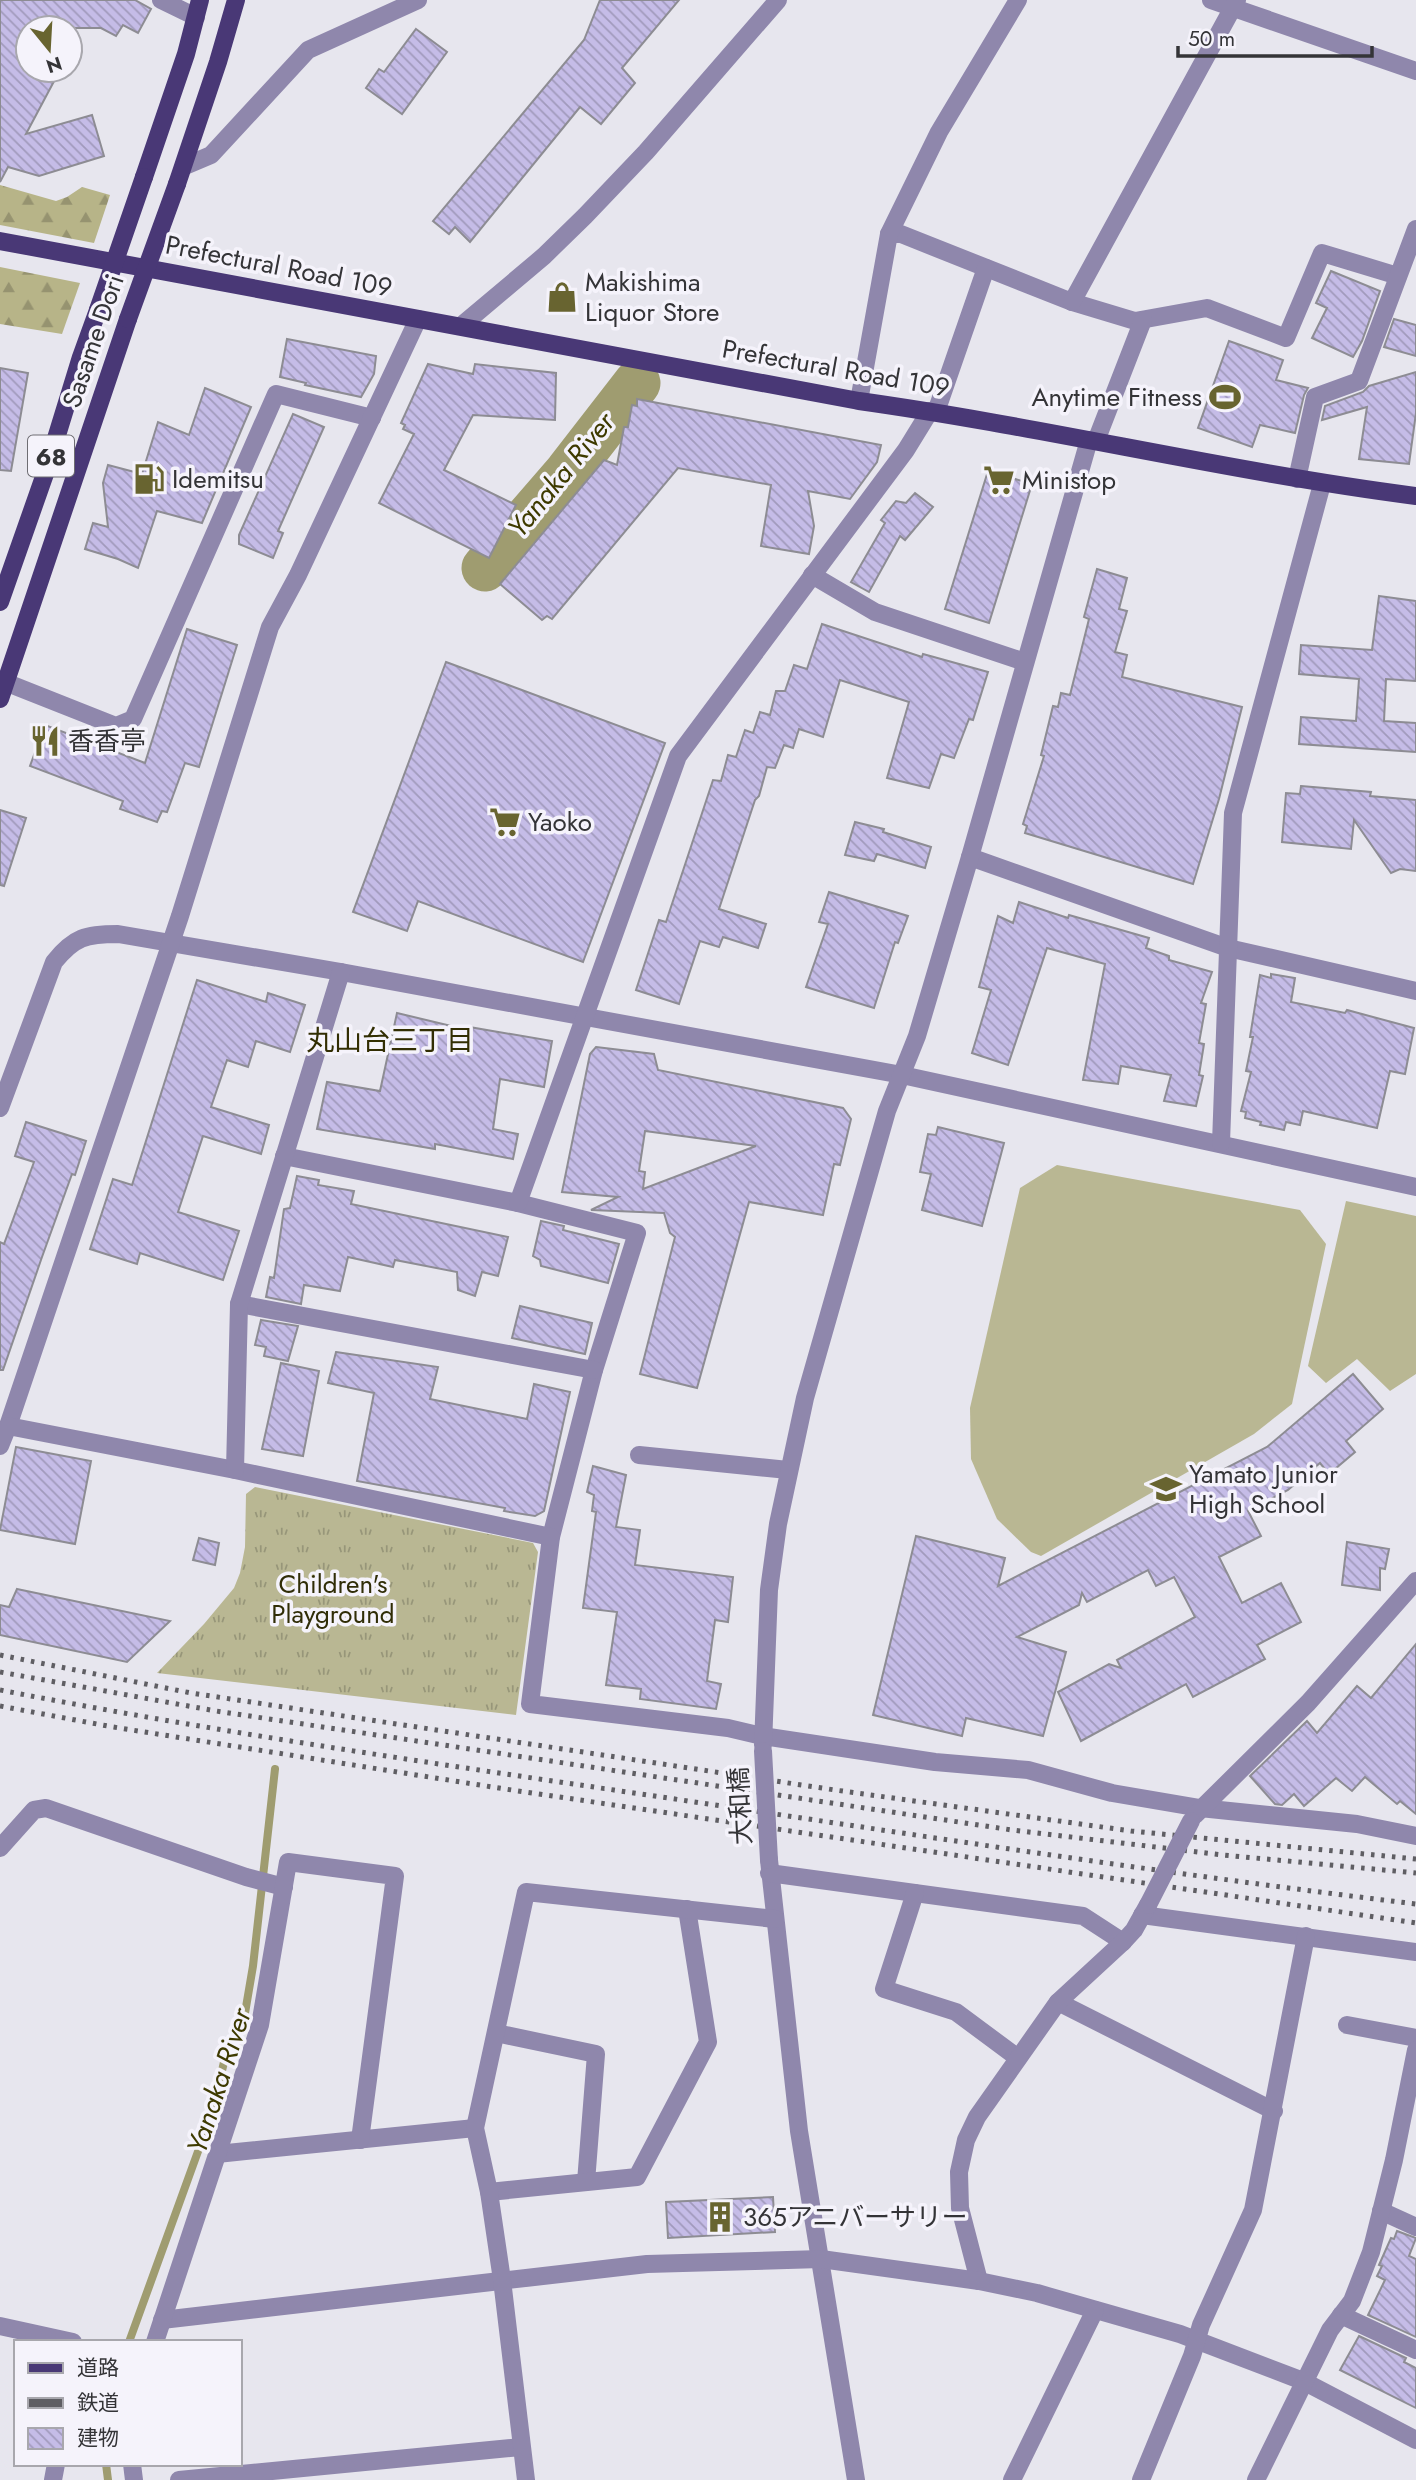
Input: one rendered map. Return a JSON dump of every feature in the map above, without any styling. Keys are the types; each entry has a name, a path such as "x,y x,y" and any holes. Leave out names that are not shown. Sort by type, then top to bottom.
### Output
{"main road":[{"name":"Sasame Dori","path":"2,687 128,319 185,166 236,0"},
{"name":"Sasame Dori","path":"0,601 186,54 198,9"},
{"name":"Prefectural Road 109","path":"0,241 859,401 1092,440 1322,484 1416,496"}],"street":[{"path":"161,0 198,9"},
{"path":"185,166 211,155 308,50 418,0"},
{"path":"461,326 544,256 585,216 646,152 778,0"},
{"path":"859,401 889,234 939,132 1018,0"},
{"path":"1211,0 1235,4 1416,71"},
{"path":"1072,302 1235,4"},
{"path":"1297,479 1315,397 1359,381 1416,229"},
{"path":"889,234 901,234 1072,302 1135,321 1207,307 1286,338 1322,253 1398,276"},
{"path":"518,1203 678,756 933,412 986,268"},
{"path":"0,1446 171,942 270,627 298,575 418,319"},
{"name":"大和橋","path":"856,2480 799,2131 769,1867 763,1744 769,1590 788,1470 844,1256 887,1111 917,1035 1092,440 1143,320"},
{"path":"2,687 116,726 133,719 276,394 372,418"},
{"path":"1222,1143 1233,813 1322,484"},
{"path":"812,575 875,612 1025,662"},
{"path":"970,857 1228,948 1416,991"},
{"path":"0,1108 54,962 64,949 79,938 118,934 902,1075 1416,1187"},
{"path":"235,1470 239,1304 341,972"},
{"path":"284,1156 518,1203 637,1233 594,1370 551,1537 530,1704 728,1728 763,1744 1028,1770 1196,1814 1357,1825 1416,1836"},
{"path":"239,1304 594,1370"},
{"path":"4,1429 235,1470 551,1537"},
{"path":"639,1455 788,1470"},
{"path":"979,2281 960,2208 959,2172 966,2140 977,2117 1058,2002 1134,1930 1196,1814 1308,1703 1416,1581"},
{"path":"0,1847 34,1810 46,1808 246,1877 284,1887"},
{"path":"156,2340 260,2025 288,1862 395,1876 359,2140"},
{"path":"769,1867 915,1893 1083,1916 1123,1941"},
{"path":"526,2480 502,2280 489,2192 475,2128 526,1892 775,1919"},
{"path":"915,1893 884,1989 956,2012 1018,2058"},
{"path":"489,2192 637,2177 708,2042 687,1909"},
{"path":"1145,1910 1416,1952"},
{"path":"1141,2480 1198,2340 1200,2325 1254,2210 1306,1936"},
{"path":"1058,2002 1274,2111"},
{"path":"1347,2025 1416,2038"},
{"path":"496,2033 596,2054 586,2182"},
{"path":"1256,2480 1330,2330 1352,2301 1371,2252 1410,2111 1416,2050"},
{"path":"217,2154 475,2128"},
{"path":"1381,2211 1416,2227"},
{"path":"162,2320 647,2264 821,2259 979,2281 1037,2293 1198,2340 1303,2381 1416,2440"},
{"path":"1012,2480 1095,2310"},
{"path":"1341,2315 1416,2350"},
{"path":"0,2326 63,2340"},
{"path":"179,2480 521,2447"}],"green space":[{"path":"0,185 56,201 82,187 110,195 94,243 0,225"},
{"path":"0,267 80,283 62,334 0,324"},
{"path":"1057,1165 1300,1210 1326,1244 1292,1404 1254,1434 1041,1556 1031,1552 997,1519 971,1459 970,1408 1020,1188"},
{"path":"1346,1201 1416,1216 1416,1374 1390,1391 1357,1359 1326,1383 1308,1366"},
{"name":"Children's Playground","path":"255,1487 533,1543 538,1552 516,1715 157,1673 234,1588 245,1547 246,1494"}],"building":[{"path":"0,0 135,0 151,9 138,33 123,25 116,36 101,28 84,28 84,14 14,14 14,84 53,84 26,134 92,115 104,156 39,176 8,167 0,182"},
{"path":"600,0 679,0 622,68 635,83 601,124 580,107 470,242 455,227 449,234 433,221 584,40"},
{"path":"416,29 447,52 402,114 366,88 379,69 384,72"},
{"path":"1331,271 1380,291 1362,341 1353,357 1312,338 1327,308 1316,303"},
{"path":"1394,319 1416,325 1416,356 1384,347"},
{"path":"287,339 376,356 374,374 361,397 280,377"},
{"path":"1229,341 1283,360 1276,380 1308,388 1295,433 1260,425 1252,447 1198,428"},
{"path":"428,364 473,374 475,364 556,373 555,420 473,415 444,470 516,505 489,558 379,503 414,434 403,429 405,425 401,423"},
{"path":"0,368 28,373 11,471 0,470"},
{"path":"1416,372 1416,413 1409,464 1359,459 1367,407 1322,420 1325,406 1363,392 1369,386"},
{"path":"205,388 251,407 202,523 157,511 138,568 85,549 93,523 108,527 103,483 108,465 142,474 158,422 189,435"},
{"path":"637,399 881,445 877,462 850,499 808,491 814,526 809,554 761,546 771,485 678,468 552,619 547,616 542,620 500,584 604,460 617,465 624,427 628,427 632,405 637,406"},
{"path":"293,414 324,427 278,531 283,533 273,558 239,544 239,535"},
{"path":"988,471 1032,484 989,623 945,609"},
{"path":"915,493 933,507 905,540 900,536 869,592 851,582 885,523 881,520 896,501 906,503"},
{"path":"1097,569 1127,578 1119,609 1127,611 1115,652 1127,655 1122,677 1242,707 1219,799 1193,884 1025,833 1027,826 1023,824 1044,756 1041,755 1053,706 1058,707 1061,693 1070,695 1089,619 1084,617"},
{"path":"1379,596 1416,601 1416,681 1386,679 1384,721 1416,723 1416,752 1299,744 1301,717 1356,721 1359,679 1299,674 1301,645 1372,650"},
{"path":"822,624 922,657 923,654 988,672 973,720 969,719 954,758 941,754 929,788 887,778 909,702 840,680 823,737 799,729 793,748 784,745 775,768 767,767 719,909 766,924 758,948 723,937 719,947 700,941 679,1004 636,990 659,920 666,922 713,780 721,781 728,755 736,757 745,730 753,733 760,712 770,715 776,691 785,691 794,665 807,669"},
{"path":"187,629 237,645 199,767 185,763 167,812 162,811 157,822 120,809 123,801 30,766 45,725 145,763"},
{"path":"446,662 665,743 583,962 418,901 407,931 353,912"},
{"path":"1301,786 1371,792 1370,796 1416,800 1416,871 1400,869 1391,873 1354,820 1351,849 1282,842 1286,793 1300,794"},
{"path":"0,810 26,818 4,886 0,885"},
{"path":"855,822 884,829 883,832 931,847 925,868 877,854 874,861 845,855"},
{"path":"829,892 908,916 898,943 895,942 874,1008 806,987 828,924 819,922"},
{"path":"1019,902 1068,918 1069,915 1149,938 1146,948 1169,956 1169,960 1212,972 1201,1003 1206,1004 1199,1043 1204,1044 1199,1075 1203,1076 1196,1106 1164,1101 1171,1075 1121,1066 1118,1084 1083,1080 1105,964 1047,948 1008,1065 972,1053 991,990 979,987 998,916 1013,923"},
{"path":"1271,974 1295,978 1291,1002 1345,1013 1347,1010 1414,1028 1405,1074 1390,1071 1377,1128 1303,1111 1300,1125 1286,1122 1284,1130 1260,1125 1261,1122 1245,1118 1246,1112 1241,1111 1251,1072 1246,1071 1260,975 1271,978"},
{"path":"197,980 266,1002 268,993 305,1005 290,1052 256,1041 248,1067 227,1060 211,1107 269,1125 261,1154 203,1136 178,1212 239,1231 223,1280 140,1253 137,1264 90,1249 113,1179 132,1185"},
{"path":"397,1013 468,1030 469,1027 552,1041 544,1087 500,1079 493,1129 518,1134 513,1159 435,1144 435,1149 317,1129 327,1082 380,1091"},
{"path":"596,1047 654,1054 658,1070 843,1108 851,1119 840,1165 834,1164 823,1215 749,1202 697,1388 640,1374 675,1237 670,1233 664,1213 591,1210 618,1197 562,1192 590,1054","holes":["645,1131 756,1146 643,1189 645,1172 639,1171"]},
{"path":"26,1122 86,1141 3,1370 0,1370 0,1242 4,1244 34,1162 15,1156"},
{"path":"938,1127 1004,1143 982,1226 922,1210 931,1174 920,1172 928,1134 936,1135"},
{"path":"297,1176 319,1180 318,1185 354,1191 351,1204 508,1237 498,1276 482,1272 475,1296 458,1290 457,1272 395,1260 393,1267 348,1257 340,1291 304,1285 301,1304 266,1297 270,1277 274,1278 284,1209 290,1208"},
{"path":"541,1221 564,1226 563,1230 619,1244 608,1283 541,1266 540,1260 533,1256"},
{"path":"520,1306 592,1323 585,1354 512,1338"},
{"path":"261,1320 298,1326 288,1361 264,1356 266,1347 255,1345"},
{"path":"336,1352 438,1367 430,1399 527,1419 534,1384 570,1392 544,1511 535,1516 357,1481 374,1393 328,1383"},
{"path":"281,1363 319,1371 303,1456 262,1449"},
{"path":"1353,1374 1383,1409 1346,1441 1355,1452 1329,1474 1320,1463 1288,1490 1248,1511 1261,1536 1219,1557 1242,1603 1281,1583 1301,1622 1257,1645 1265,1659 1193,1697 1186,1684 1081,1741 1058,1692 1109,1664 1121,1668 1117,1660 1195,1617 1174,1577 1156,1586 1148,1570 1087,1602 1082,1593 1079,1605 1017,1637 1066,1652 1043,1736 966,1718 962,1736 873,1715 916,1536 1005,1558 998,1586 1267,1447"},
{"path":"16,1447 91,1461 75,1544 0,1530"},
{"path":"593,1466 626,1475 616,1527 640,1530 635,1565 733,1577 728,1622 715,1620 707,1681 721,1684 716,1709 640,1699 641,1689 606,1685 617,1612 583,1608 596,1512 592,1511 594,1495 587,1492"},
{"path":"199,1538 219,1543 215,1565 193,1560"},
{"path":"1347,1542 1389,1549 1385,1569 1380,1568 1380,1590 1342,1585"},
{"path":"17,1589 170,1621 127,1662 0,1635 0,1605 9,1607"},
{"path":"1416,1644 1416,1814 1400,1801 1397,1804 1365,1777 1352,1791 1336,1778 1304,1806 1294,1794 1282,1805 1275,1804 1250,1776 1307,1721 1317,1733 1357,1686 1371,1698"},
{"name":"365アニバーサリー","path":"773,2197 775,2232 668,2238 666,2202"},
{"path":"1397,2231 1416,2238 1409,2256 1416,2259 1416,2337 1368,2315 1385,2280 1377,2276 1382,2266 1379,2265"},
{"path":"1359,2336 1406,2358 1404,2362 1416,2368 1416,2408 1340,2370"}],"waterway":[{"name":"Yanaka River","path":"485,568 568,472 637,383"},
{"name":"Yanaka River","path":"130,2340 213,2110 224,2062 245,2013 253,1966 275,1769"},
{"name":"Yanaka River","path":"106,2466 108,2480"}],"railway":[{"path":"0,1655 191,1693 835,1790 1131,1831 1416,1859"},
{"path":"0,1672 216,1711 1012,1830 1223,1855 1416,1873"},
{"path":"0,1690 417,1761 1042,1854 1416,1904"},
{"path":"0,1706 113,1727 505,1789 1416,1923"}],"place":[{"name":"Makishima Liquor Store","path":"562,297"},
{"name":"Anytime Fitness","path":"1225,397"},
{"name":"Idemitsu","path":"149,479"},
{"name":"Ministop","path":"999,480"},
{"name":"香香亭","path":"45,741"},
{"name":"Yaoko","path":"505,822"},
{"name":"Yamato Junior High School","path":"1166,1489"},
{"name":"365アニバーサリー","path":"720,2217"}],"district":[{"name":"丸山台三丁目","path":"390,1040"}]}
